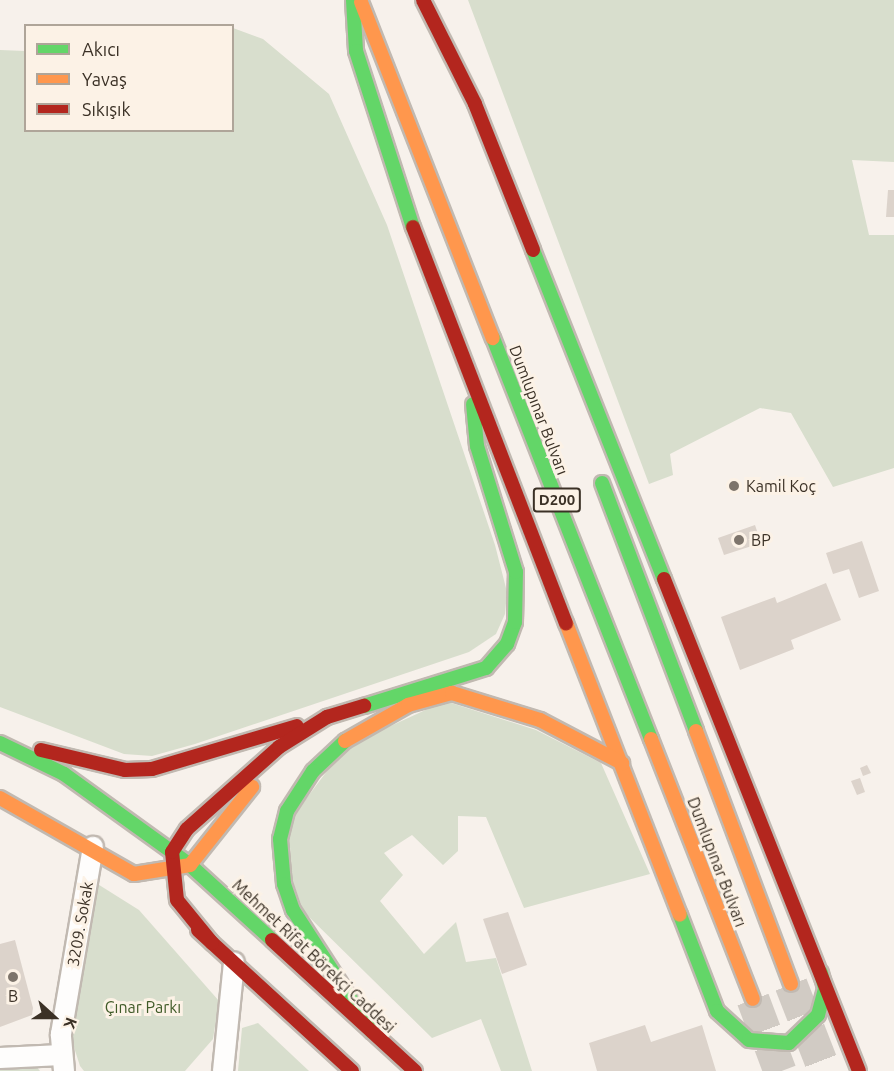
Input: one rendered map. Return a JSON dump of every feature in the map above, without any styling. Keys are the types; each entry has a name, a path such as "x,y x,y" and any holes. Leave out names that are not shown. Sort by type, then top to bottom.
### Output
{"main road":[{"path":"353,0 356,51 417,241 717,1011 729,1027 765,1044 797,1038 818,1015 825,988 821,973"},
{"name":"Dumlupınar Bulvarı","path":"361,0 753,999"},
{"path":"422,0 487,179"},
{"path":"422,0 475,104 859,1071"},
{"path":"0,737 125,770 175,764 486,668 507,644 515,622 516,572 477,446 470,379"},
{"name":"Dumlupınar Bulvarı","path":"597,470 790,984"},
{"path":"134,874 171,870 190,865 238,801 279,761 330,730 452,693 493,704 587,741 622,764"},
{"path":"372,1032 293,910 280,839 287,811 313,771 356,731 408,705"},
{"path":"212,943 177,900 171,870 172,852 234,784 327,717"},
{"name":"Mehmet Rifat Börekçi Caddesi","path":"0,743 64,774 190,865 415,1071"},
{"path":"0,798 93,847 134,874 352,1071"}],"street":[{"name":"3209. Sokak","path":"62,1063 93,847"},
{"path":"223,1071 234,963"},
{"path":"0,1058 62,1063"}],"green space":[{"path":"468,0 894,0 894,162 852,160 869,235 894,235 894,468 833,487 791,413 760,408 670,454 673,475 649,484"},
{"path":"234,28 263,39 329,94 387,225 495,545 507,592 505,614 496,634 469,652 195,744 152,756 124,754 0,707 0,50 24,51 24,132 234,132"},
{"path":"445,701 536,730 601,763 650,874 524,908 486,817 458,816 458,851 443,865 412,835 384,853 403,875 380,901 424,954 456,922 466,962 496,958 532,1071 501,1071 481,1019 432,1038 304,912 293,883 288,823 345,747"},
{"name":"Çınar Parkı","path":"96,883 139,910 219,1001 213,1039 185,1071 84,1071 80,1066 72,1041"},
{"path":"258,1023 309,1071 238,1071 242,1028"},
{"path":"0,1064 36,1066 40,1071 0,1071"}],"building":[{"path":"888,190 894,190 894,217 886,217"},
{"name":"BP","path":"755,525 761,543 724,555 718,538"},
{"path":"862,541 879,591 859,598 849,569 833,574 826,553"},
{"path":"826,583 841,620 791,640 794,649 740,670 721,617 775,597 777,603"},
{"path":"867,765 871,773 863,776 860,768"},
{"path":"860,778 865,792 857,795 851,781"},
{"path":"508,912 527,965 502,974 483,919"},
{"name":"B","path":"15,940 33,1008 32,1015 0,1027 0,944"},
{"path":"645,1025 651,1042 702,1025 716,1071 597,1071 589,1043"}],"tunnel":[{"path":"791,984 825,1071"},
{"path":"753,999 780,1071"}],"traffic: fast":[{"path":"353,0 356,51 413,227"},
{"path":"533,250 664,579"},
{"path":"493,338 651,739"},
{"path":"364,706 486,668 507,644 515,622 516,572 477,446 473,404"},
{"path":"602,483 696,731"},
{"path":"345,741 313,771 287,811 280,839 284,884 293,910 372,1032"},
{"path":"0,743 64,774 190,865 272,940"},
{"path":"680,915 717,1011 749,1040 789,1043 818,1015 825,988 821,973"}],"traffic: slow":[{"path":"361,2 493,338"},
{"path":"566,623 680,915"},
{"path":"345,741 408,705 452,693 540,720 622,763"},
{"path":"696,731 791,984"},
{"path":"651,739 753,999"},
{"path":"0,798 134,874 190,865 252,787"}],"traffic: jam":[{"path":"423,0 475,104 533,250"},
{"path":"413,227 566,623"},
{"path":"664,579 859,1071"},
{"path":"212,943 177,900 172,852 187,829 279,747 327,717 364,706"},
{"path":"41,750 125,770 152,769 297,726"},
{"path":"198,930 352,1071"},
{"path":"272,940 415,1071"}],"place":[{"name":"Kamil Koç","path":"734,486"},
{"name":"BP","path":"739,540"},
{"name":"B","path":"13,977"}]}
